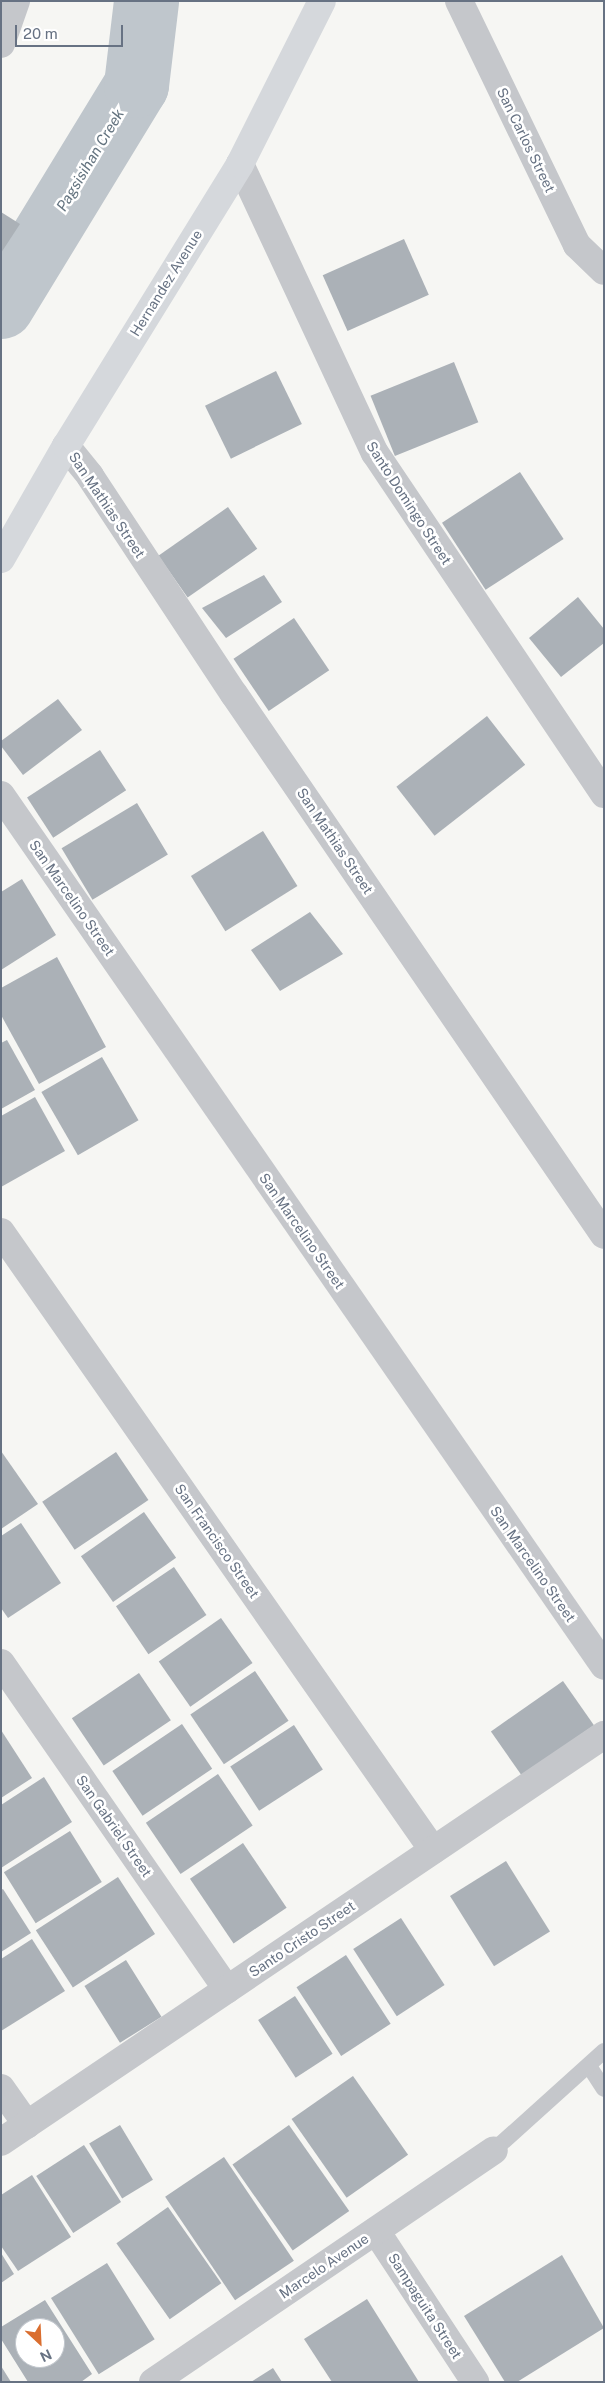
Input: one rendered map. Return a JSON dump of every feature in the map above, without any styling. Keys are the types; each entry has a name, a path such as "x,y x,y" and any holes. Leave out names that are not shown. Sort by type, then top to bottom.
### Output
{"street":[{"path":"1,44 16,1"},
{"name":"Hernandez Avenue","path":"1,559 66,446 240,164 322,1"},
{"name":"San Carlos Street","path":"459,1 577,245 604,271"},
{"name":"Santo Domingo Street","path":"240,164 374,453 604,794"},
{"name":"San Mathias Street","path":"66,446 90,476 223,677 604,1235"},
{"name":"San Marcelino Street","path":"1,796 604,1666"},
{"name":"San Francisco Street","path":"1,1232 434,1850"},
{"name":"San Gabriel Street","path":"1,1663 228,1989"},
{"name":"Santo Cristo Street","path":"1,2142 604,1735"},
{"path":"1,2088 27,2124"},
{"name":"Marcelo Avenue","path":"154,2382 494,2150"},
{"name":"Sampaguita Street","path":"376,2231 475,2382"}],"lane":[{"path":"494,2150 604,2051"},
{"path":"588,2066 604,2089"}],"building":[{"path":"1,212 20,224 1,253"},
{"path":"404,239 429,295 348,331 323,275"},
{"path":"454,362 478,422 395,456 371,396"},
{"path":"276,371 302,424 231,459 205,406"},
{"path":"520,472 564,539 486,590 442,523"},
{"path":"228,507 257,549 188,598 158,556"},
{"path":"264,575 282,602 226,638 202,608"},
{"path":"578,597 604,629 604,643 561,677 529,638"},
{"path":"294,618 329,670 269,711 233,659"},
{"path":"58,699 82,730 23,775 1,746 1,741"},
{"path":"487,716 525,765 435,836 396,787"},
{"path":"100,750 126,790 53,838 27,797"},
{"path":"137,803 168,854 92,900 62,848"},
{"path":"263,831 297,886 225,931 191,876"},
{"path":"22,879 56,935 1,970 1,892"},
{"path":"310,912 343,954 280,991 251,950"},
{"path":"57,957 106,1047 39,1084 1,1015 1,988"},
{"path":"7,1040 35,1090 1,1109 1,1043"},
{"path":"102,1057 138,1120 78,1155 41,1092"},
{"path":"35,1097 65,1151 1,1187 1,1116"},
{"path":"1,1451 38,1504 1,1529"},
{"path":"116,1452 148,1500 75,1550 42,1502"},
{"path":"144,1512 176,1558 113,1602 81,1556"},
{"path":"21,1523 61,1583 8,1618 1,1608 1,1536"},
{"path":"174,1567 206,1615 148,1654 116,1606"},
{"path":"221,1618 253,1663 190,1707 159,1662"},
{"path":"255,1671 289,1721 224,1764 190,1715"},
{"path":"139,1673 171,1720 104,1766 72,1718"},
{"path":"563,1681 594,1725 522,1776 491,1731"},
{"path":"182,1724 212,1769 143,1816 112,1771"},
{"path":"294,1725 323,1769 259,1811 230,1766"},
{"path":"1,1730 32,1778 1,1798"},
{"path":"218,1774 253,1825 181,1874 146,1823"},
{"path":"44,1777 72,1822 1,1868 1,1805"},
{"path":"70,1831 102,1882 36,1923 4,1872"},
{"path":"243,1843 287,1908 234,1943 190,1879"},
{"path":"506,1861 550,1931 494,1966 450,1896"},
{"path":"118,1877 155,1934 73,1987 36,1930"},
{"path":"3,1889 31,1933 1,1952 1,1890"},
{"path":"401,1918 445,1985 397,2016 353,1949"},
{"path":"32,1939 65,1991 1,2031 1,1959"},
{"path":"346,1955 391,2024 341,2056 297,1987"},
{"path":"126,1960 162,2017 120,2043 84,1986"},
{"path":"295,1996 333,2054 296,2078 258,2020"},
{"path":"353,2076 408,2155 347,2198 292,2119"},
{"path":"120,2125 153,2180 122,2198 89,2144"},
{"path":"289,2125 349,2211 293,2251 232,2165"},
{"path":"84,2145 121,2202 73,2233 36,2176"},
{"path":"224,2157 294,2261 235,2300 165,2197"},
{"path":"32,2175 71,2237 18,2271 1,2246 1,2195"},
{"path":"168,2207 221,2283 170,2319 116,2243"},
{"path":"1,2253 14,2274 1,2283"},
{"path":"562,2255 604,2328 517,2382 505,2382 464,2316"},
{"path":"107,2263 155,2339 99,2374 51,2298"},
{"path":"367,2299 419,2382 332,2382 304,2339"},
{"path":"45,2300 56,2318 16,2318"},
{"path":"15,2318 15,2361 1,2339 1,2327"},
{"path":"65,2331 92,2374 81,2382 28,2382 19,2368 65,2368"},
{"path":"1,2366 11,2382 1,2382"},
{"path":"273,2368 282,2382 251,2382"}],"waterway":[{"name":"Pagsisihan Creek","path":"1,306 136,85 146,1"}]}
